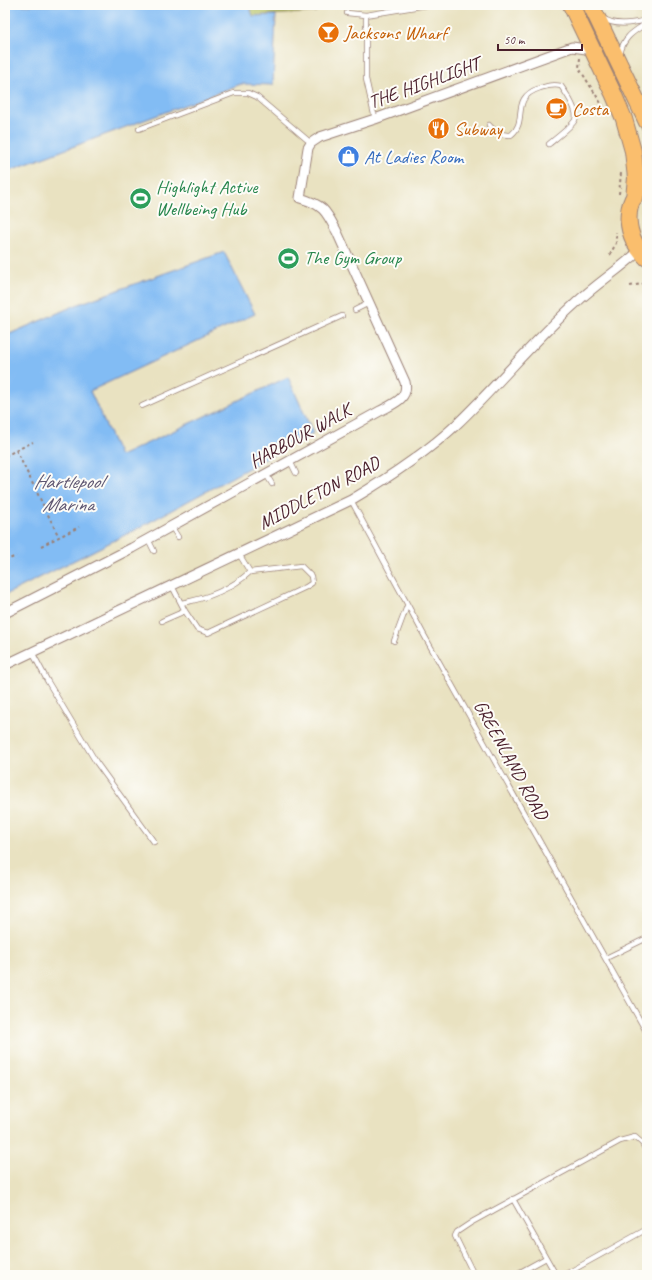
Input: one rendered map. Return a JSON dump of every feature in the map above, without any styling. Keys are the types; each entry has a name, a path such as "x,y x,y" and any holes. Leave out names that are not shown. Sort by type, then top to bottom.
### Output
{"highway":[{"path":"571,5 583,29 586,54 613,94 624,119 633,151 636,178 626,196 629,212 629,226 632,239 643,255"},
{"path":"592,7 647,122"},
{"path":"626,196 647,182"}],"street":[{"path":"583,29 572,46 586,54"},
{"name":"THE HIGHLIGHT","path":"311,143 320,137 375,119 572,46"},
{"name":"HARBOUR WALK","path":"5,612 148,539 397,402 404,396 406,388 405,382 338,232 326,211 312,201 300,198 307,152 311,143"},
{"name":"MIDDLETON ROAD","path":"5,665 239,554 350,500 378,484 420,455 456,424 575,303 605,278 643,255"}],"lane":[{"path":"347,13 366,14 427,5"},
{"path":"592,7 608,22 630,24 647,22"},
{"path":"366,14 366,79 375,119"},
{"path":"619,64 622,46 631,33 647,22"},
{"path":"489,125 495,132 512,135 518,126 522,102 527,94 555,84 561,86 567,94 576,115 574,121 549,144"},
{"path":"139,129 234,93 248,93 256,97 311,143"},
{"path":"355,310 369,303"},
{"path":"142,406 342,316"},
{"path":"290,461 296,473"},
{"path":"266,474 272,484"},
{"name":"GREENLAND ROAD","path":"350,500 647,1032"},
{"path":"172,526 178,537"},
{"path":"148,539 154,551"},
{"path":"239,554 250,572"},
{"path":"172,585 181,603 185,611 197,629 208,632 306,588 312,583 311,576 301,566 250,572 232,585 215,593 197,600 181,603"},
{"path":"394,641 408,606"},
{"path":"162,621 185,611"},
{"path":"32,652 48,682 96,762 154,842"},
{"path":"606,958 647,938"},
{"path":"474,1275 455,1236 460,1229 620,1141 635,1137 642,1143 647,1152"},
{"path":"513,1199 556,1275"},
{"path":"564,1275 647,1229"},
{"path":"515,1275 546,1258"}],"path":[{"path":"586,54 579,68 607,113"},
{"path":"621,172 626,196"},
{"path":"610,255 616,243 615,228"},
{"path":"630,286 647,282"},
{"path":"5,456 33,442"},
{"path":"16,450 58,537"},
{"path":"41,546 79,527"},
{"path":"5,561 16,556"}],"green space":[{"path":"249,5 315,5 316,12 253,16"}],"water":[{"path":"5,5 249,5 253,16 276,15 273,85 241,84 5,172"},
{"name":"Hartlepool Marina","path":"224,252 255,314 90,391 120,456 288,377 313,433 137,529 5,595 5,336 76,305"}],"place":[{"name":"Jacksons Wharf","path":"328,33"},
{"name":"Costa","path":"557,109"},
{"name":"Subway","path":"438,129"},
{"name":"At Ladies Room","path":"348,157"},
{"name":"Highlight Active Wellbeing Hub","path":"140,198"},
{"name":"The Gym Group","path":"288,258"}]}
